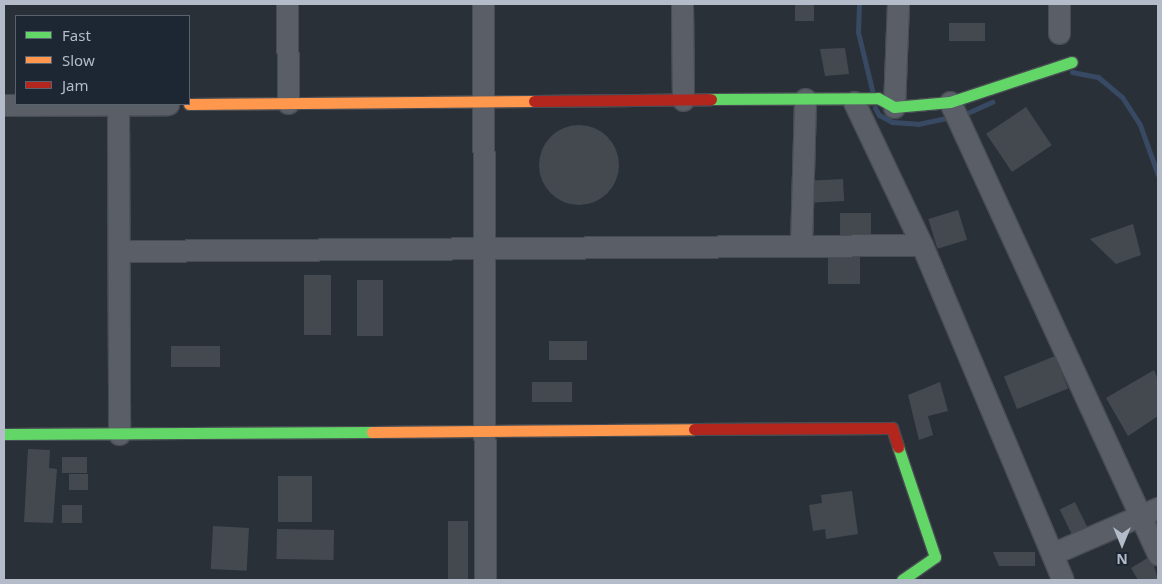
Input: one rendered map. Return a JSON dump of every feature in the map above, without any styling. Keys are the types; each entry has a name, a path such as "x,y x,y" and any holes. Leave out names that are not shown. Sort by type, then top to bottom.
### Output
{"street":[{"path":"287,4 288,103"},
{"path":"483,4 485,580"},
{"path":"682,4 683,100"},
{"path":"886,103 898,4"},
{"path":"1058,33 1059,4"},
{"path":"190,104 805,99 860,100 886,103 950,102 1072,62"},
{"path":"801,245 805,99"},
{"path":"860,100 1054,553 1063,580"},
{"path":"950,102 1149,510 1158,554"},
{"path":"118,105 119,434"},
{"path":"119,251 922,244"},
{"path":"4,434 892,428 935,557 902,580"},
{"path":"1054,553 1149,510"}],"building":[{"path":"795,4 814,4 814,21 795,21"},
{"path":"949,23 985,23 985,41 949,41"},
{"path":"845,48 849,74 825,76 820,49"},
{"path":"1026,107 1052,145 1012,172 986,134"},
{"path":"579,125 594,128 607,137 616,150 619,165 616,180 607,193 594,202 579,205 564,202 551,193 542,180 539,165 542,150 551,137 564,128"},
{"path":"843,179 844,201 814,203 813,181"},
{"path":"958,210 967,240 937,249 928,219"},
{"path":"840,213 871,213 871,239 840,239"},
{"path":"1133,224 1141,255 1116,264 1090,239"},
{"path":"828,257 860,257 860,284 828,284"},
{"path":"304,275 331,275 331,335 304,335"},
{"path":"357,280 383,280 383,336 357,336"},
{"path":"549,341 587,341 587,360 549,360"},
{"path":"171,346 220,346 220,367 171,367"},
{"path":"1055,356 1068,388 1017,409 1004,377"},
{"path":"1154,370 1158,380 1158,416 1128,436 1106,398"},
{"path":"532,382 572,382 572,402 532,402"},
{"path":"940,382 948,411 928,416 933,435 919,440 908,395"},
{"path":"28,449 50,450 49,468 57,469 53,523 24,522"},
{"path":"62,457 87,457 87,473 62,473"},
{"path":"69,474 88,474 88,490 69,490"},
{"path":"278,476 312,476 312,522 278,522"},
{"path":"852,491 858,534 826,539 825,529 813,531 809,505 822,503 821,495"},
{"path":"1075,502 1090,533 1075,540 1060,509"},
{"path":"62,505 82,505 82,523 62,523"},
{"path":"448,521 468,521 468,579 448,579"},
{"path":"213,526 249,528 247,571 211,569"},
{"path":"277,529 334,530 333,560 276,559"},
{"path":"993,552 1035,552 1035,566 999,566"},
{"path":"1151,556 1158,580 1138,580 1131,568"}],"waterway":[{"path":"859,4 858,32 872,90"},
{"path":"1072,72 1098,77 1122,97 1140,125 1158,175"},
{"path":"965,114 992,102"},
{"path":"875,108 879,115 892,122 918,124 950,117"}],"traffic: fast":[{"path":"711,99 878,98 894,107 950,102 1072,62"},
{"path":"4,434 372,432"},
{"path":"898,447 935,557 902,580"}],"traffic: slow":[{"path":"190,104 534,101"},
{"path":"372,432 694,429"}],"traffic: jam":[{"path":"534,101 711,99"},
{"path":"694,429 892,428 898,447"}]}
